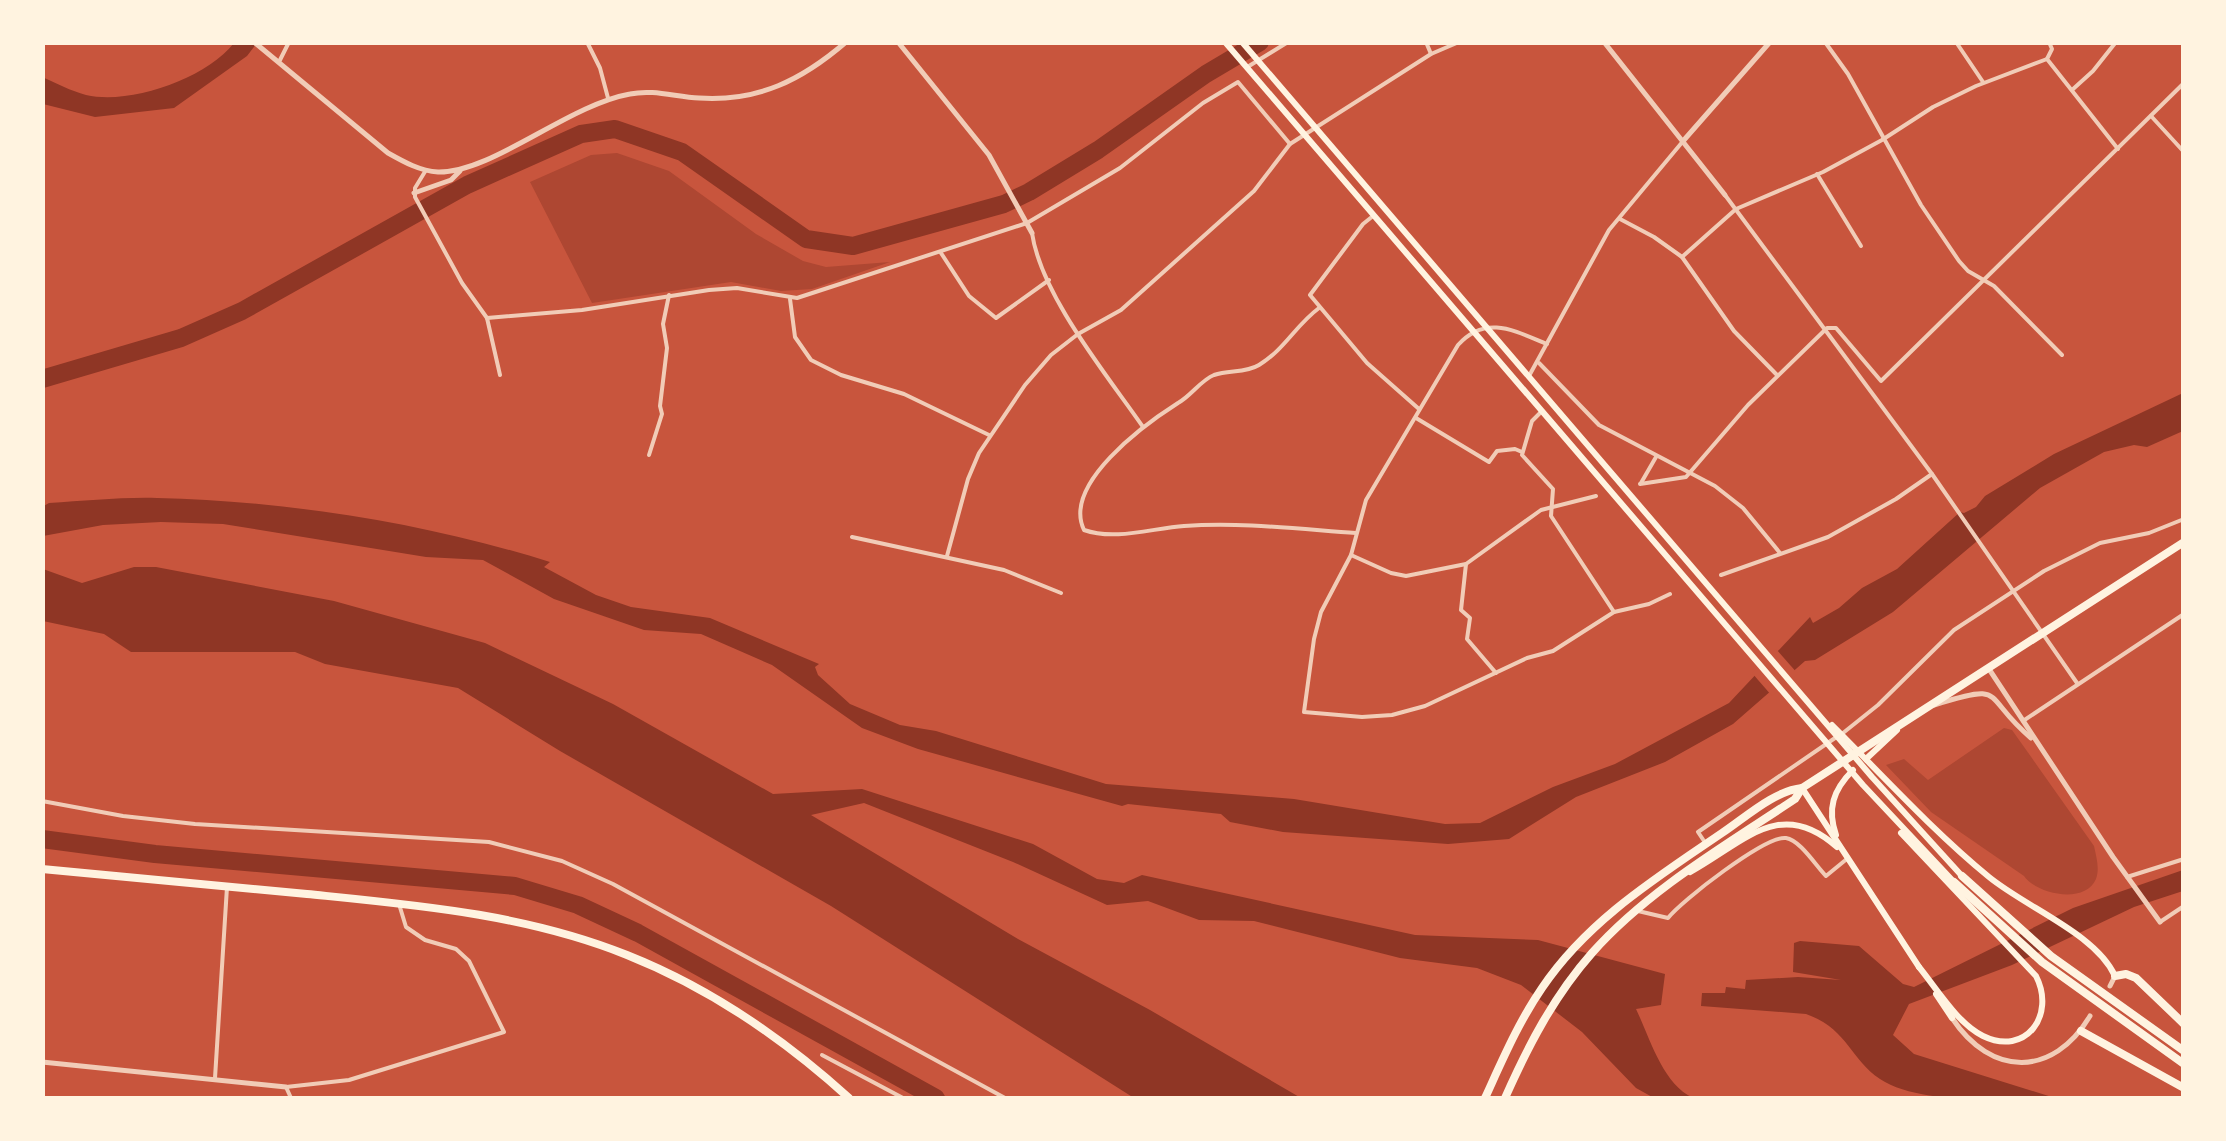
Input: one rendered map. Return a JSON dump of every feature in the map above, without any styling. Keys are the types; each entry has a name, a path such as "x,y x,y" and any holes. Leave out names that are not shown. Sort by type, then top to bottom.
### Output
{"highway":[{"path":"1508,1092 1553,1005 1587,960 1637,911 1795,799 1802,788 2184,542"},
{"path":"1485,1098 1542,988 1597,924 1706,844 1789,789 1802,788"},
{"path":"42,869 398,903 537,927 629,956 770,1032 849,1098"},
{"path":"1962,876 2051,956 2184,1051"},
{"path":"1954,882 2002,935 2184,1064"},
{"path":"2115,976 2126,974 2136,978 2184,1024"},
{"path":"2081,1031 2184,1088"}],"main road":[{"path":"1225,42 1926,862 2002,935 2040,986 2043,1012 2030,1032 2016,1040 1983,1036 1944,1001 1802,788"},
{"path":"1243,43 1789,681 1962,876"},
{"path":"1848,858 1834,828 1834,796 1847,776 1908,720"},
{"path":"1875,774 1965,856 2042,914 2094,946 2108,960 2115,976"},
{"path":"1863,785 1954,882"},
{"path":"1681,877 1782,822 1814,829 1848,858"},
{"path":"1944,1001 1952,1018"}],"street":[{"path":"254,42 388,153 426,170 462,169"},
{"path":"278,64 289,42"},
{"path":"587,42 600,68 609,101"},
{"path":"414,193 451,180 462,169 568,116 609,101 630,94 716,99 764,92 816,68 846,42"},
{"path":"898,42 969,126 1022,213 1032,233 1034,250 1078,334 1144,428"},
{"path":"1245,66 1288,42"},
{"path":"1426,42 1431,54"},
{"path":"947,556 968,478 989,435 1036,371 1078,334 1121,310 1254,191 1290,144 1431,54 1458,42"},
{"path":"1604,42 1827,328 2076,683"},
{"path":"1530,376 1609,230 1770,42"},
{"path":"1825,42 1959,260 1968,271 1984,278 2062,355"},
{"path":"1956,42 1984,82"},
{"path":"1682,257 1736,210 1817,174 1984,82 2047,59 2052,49 2049,42"},
{"path":"2071,91 2116,42"},
{"path":"2047,59 2118,149"},
{"path":"487,318 582,310 738,288 797,298 1027,223 1120,168 1203,103 1238,82 1290,144"},
{"path":"1656,457 1640,484 1686,477 1778,375 1827,328 1836,328 1881,382 2184,83"},
{"path":"2152,116 2184,152"},
{"path":"426,170 414,193 418,205 462,283 487,318 500,375"},
{"path":"1817,174 1861,246"},
{"path":"1374,215 1310,295 1367,363 1419,409"},
{"path":"1620,219 1670,246 1682,257 1743,343 1778,375"},
{"path":"940,252 969,296 996,318 1048,280"},
{"path":"649,455 662,414 667,348 664,324 669,296"},
{"path":"789,297 795,338 811,360 841,375 904,394 989,435"},
{"path":"1318,308 1291,331 1288,344 1254,368 1212,375 1121,447 1090,485 1080,513 1084,530 1138,533 1186,526 1250,526 1356,533"},
{"path":"1547,344 1504,326 1472,332 1458,345 1366,500 1351,556 1321,612 1304,712 1362,717 1392,715 1425,706 1527,658 1554,651 1614,612 1649,604 1670,594"},
{"path":"1539,363 1599,425 1715,486 1742,508 1780,553"},
{"path":"1522,452 1532,421 1541,412"},
{"path":"1415,417 1490,462 1497,452 1522,452 1553,489 1554,523 1614,612"},
{"path":"1721,575 1828,537 1934,477"},
{"path":"1351,556 1406,576 1466,564 1541,510 1596,496"},
{"path":"1706,844 1698,832 1853,726 1954,630 2044,570 2100,543 2149,533 2184,518"},
{"path":"852,537 1004,570 1061,593"},
{"path":"1466,564 1461,610 1470,618 1467,639 1496,674"},
{"path":"2023,720 2184,614"},
{"path":"1989,668 2160,922 2184,906"},
{"path":"1928,708 1986,692 2038,743"},
{"path":"42,801 194,824 489,842 562,861 613,884 1005,1098"},
{"path":"1637,911 1668,918 1680,902 1781,838 1791,839 1826,876 1848,858"},
{"path":"2129,879 2184,859"},
{"path":"214,1078 227,887"},
{"path":"42,1062 286,1086 349,1080 504,1032 469,962 456,948 425,940 406,927 398,903"},
{"path":"2110,986 2115,976"},
{"path":"1952,1018 1978,1050 2018,1063 2047,1057 2081,1031 2090,1016"},
{"path":"822,1055 903,1098"},
{"path":"286,1086 291,1098"}],"shaded area":[{"path":"234,43 257,43 247,56 174,108 95,117 43,104 42,77 86,95 124,96 186,78 205,68"},
{"path":"617,153 669,171 756,234 803,261 826,267 890,262 812,289 781,291 731,282 592,303 530,182 591,155"},
{"path":"2183,393 2183,431 2147,447 2134,445 2104,452 2040,488 1893,612 1815,660 1805,661 1733,724 1665,762 1576,797 1509,839 1448,844 1283,832 1230,822 1221,814 1122,806 918,749 862,728 772,665 701,634 644,630 554,599 483,560 426,557 223,524 103,525 43,536 42,507 49,503 130,498 256,504 405,525 550,562 544,567 596,595 631,607 710,618 819,664 815,667 818,675 850,704 900,725 936,731 1106,784 1294,799 1445,824 1480,823 1553,787 1615,764 1729,703 1810,617 1813,623 1897,569 1960,512 1976,507 1985,496 2054,454"},
{"path":"134,567 156,567 334,601 485,643 613,704 773,794 862,789 1033,844 1097,879 1124,883 1142,875 1415,935 1538,940 1665,974 1661,1005 1636,1009 1665,1071 1693,1098 1654,1098 1636,1088 1582,1032 1521,985 1477,968 1400,958 1254,921 1199,920 1148,901 1107,905 1013,862 864,803 811,815 1018,939 1301,1098 1134,1098 831,906 458,688 325,664 295,652 131,652 104,634 43,621 43,569 82,583"},
{"path":"2004,728 2012,730 2094,846 2096,879 2082,892 2060,894 2039,888 1931,812 1886,765 1904,759 1928,780"},
{"path":"2183,870 2183,891 2134,907 2012,965 1909,1004 1893,1035 1914,1054 2055,1098 1965,1099 1897,1088 1870,1071 1831,1028 1806,1014 1701,1006 1702,993 1725,993 1726,987 1745,989 1746,980 1841,980 1793,972 1794,943 1800,941 1859,946 1903,984 1914,987 2073,908"}],"pier":[{"path":"1776,649 1798,674 1772,696 1752,673"}],"waterway":[{"path":"42,379 181,338 242,311 467,185 581,134 615,129 682,152 806,239 853,246 1004,204 1029,192 1260,42"},
{"path":"42,839 155,854 515,886 578,905 638,933 936,1098"}]}
